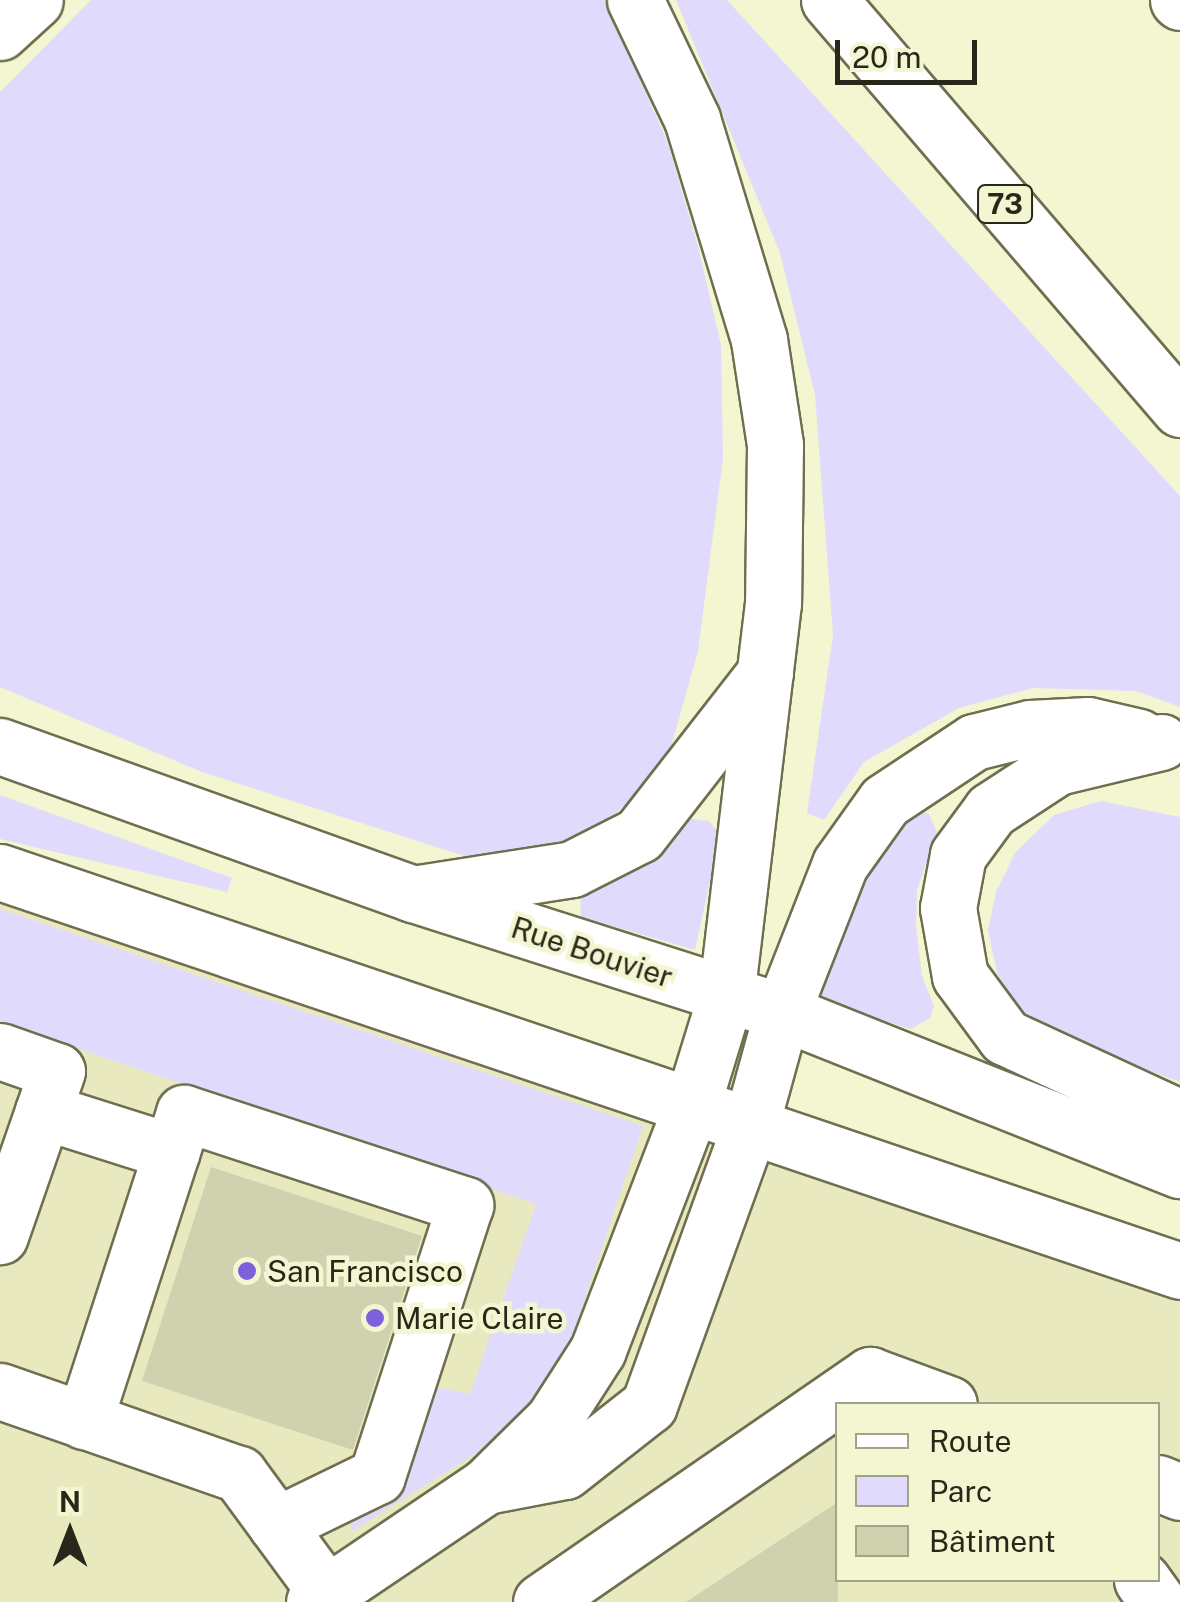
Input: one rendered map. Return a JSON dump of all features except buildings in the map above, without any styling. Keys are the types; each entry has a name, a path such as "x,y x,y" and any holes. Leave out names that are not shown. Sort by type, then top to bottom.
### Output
{"main road":[{"path":"0,32 35,0"},
{"path":"0,1392 238,1474 325,1599 486,1486 553,1420 598,1350 694,1102 726,996 766,671 775,445 759,340 692,119 635,0"},
{"name":"73","path":"830,0 1180,409"},
{"path":"413,894 572,869 638,835 766,671"},
{"path":"486,1486 565,1471 650,1405 752,1122 782,1012 840,864 885,800 974,742 1030,728 1088,724 1171,747"},
{"name":"Rue Bouvier","path":"0,746 413,894 782,1012 1180,1170"},
{"path":"1171,747 1057,767 991,810 958,855 948,908 960,976 1005,1037 1180,1118"},
{"path":"0,872 694,1102 1180,1271"},
{"path":"0,1051 57,1071 0,1236"},
{"path":"43,1111 172,1152"},
{"path":"84,1421 184,1114 465,1204 377,1476 276,1524"},
{"path":"540,1602 870,1375 944,1402"}],"shaded area":[{"path":"0,872 1180,1271 1180,1602 0,1602"}],"green space":[{"path":"91,0 604,0 668,143 698,246 721,345 723,458 698,651 671,747 641,790 605,823 566,844 480,861 202,772 0,687 0,92"},
{"path":"676,0 727,0 1180,496 1180,707 1136,691 1033,688 959,708 864,762 824,820 807,813 833,635 815,395 780,253"},
{"path":"0,795 232,878 227,892 0,839"},
{"path":"1101,801 1180,817 1180,1082 1080,1044 1021,1011 997,973 988,930 996,892 1015,853 1054,815"},
{"path":"910,809 929,814 937,832 917,890 916,926 922,976 934,1006 930,1018 911,1029 819,1001 857,879"},
{"path":"685,818 709,821 720,835 695,950 581,917 580,888"},
{"path":"0,909 643,1126 561,1369 529,1420 352,1531 351,1520 402,1482 434,1387 470,1394 536,1204 0,1022"}],"place":[{"name":"San Francisco","path":"247,1271"},
{"name":"Marie Claire","path":"375,1318"}]}
